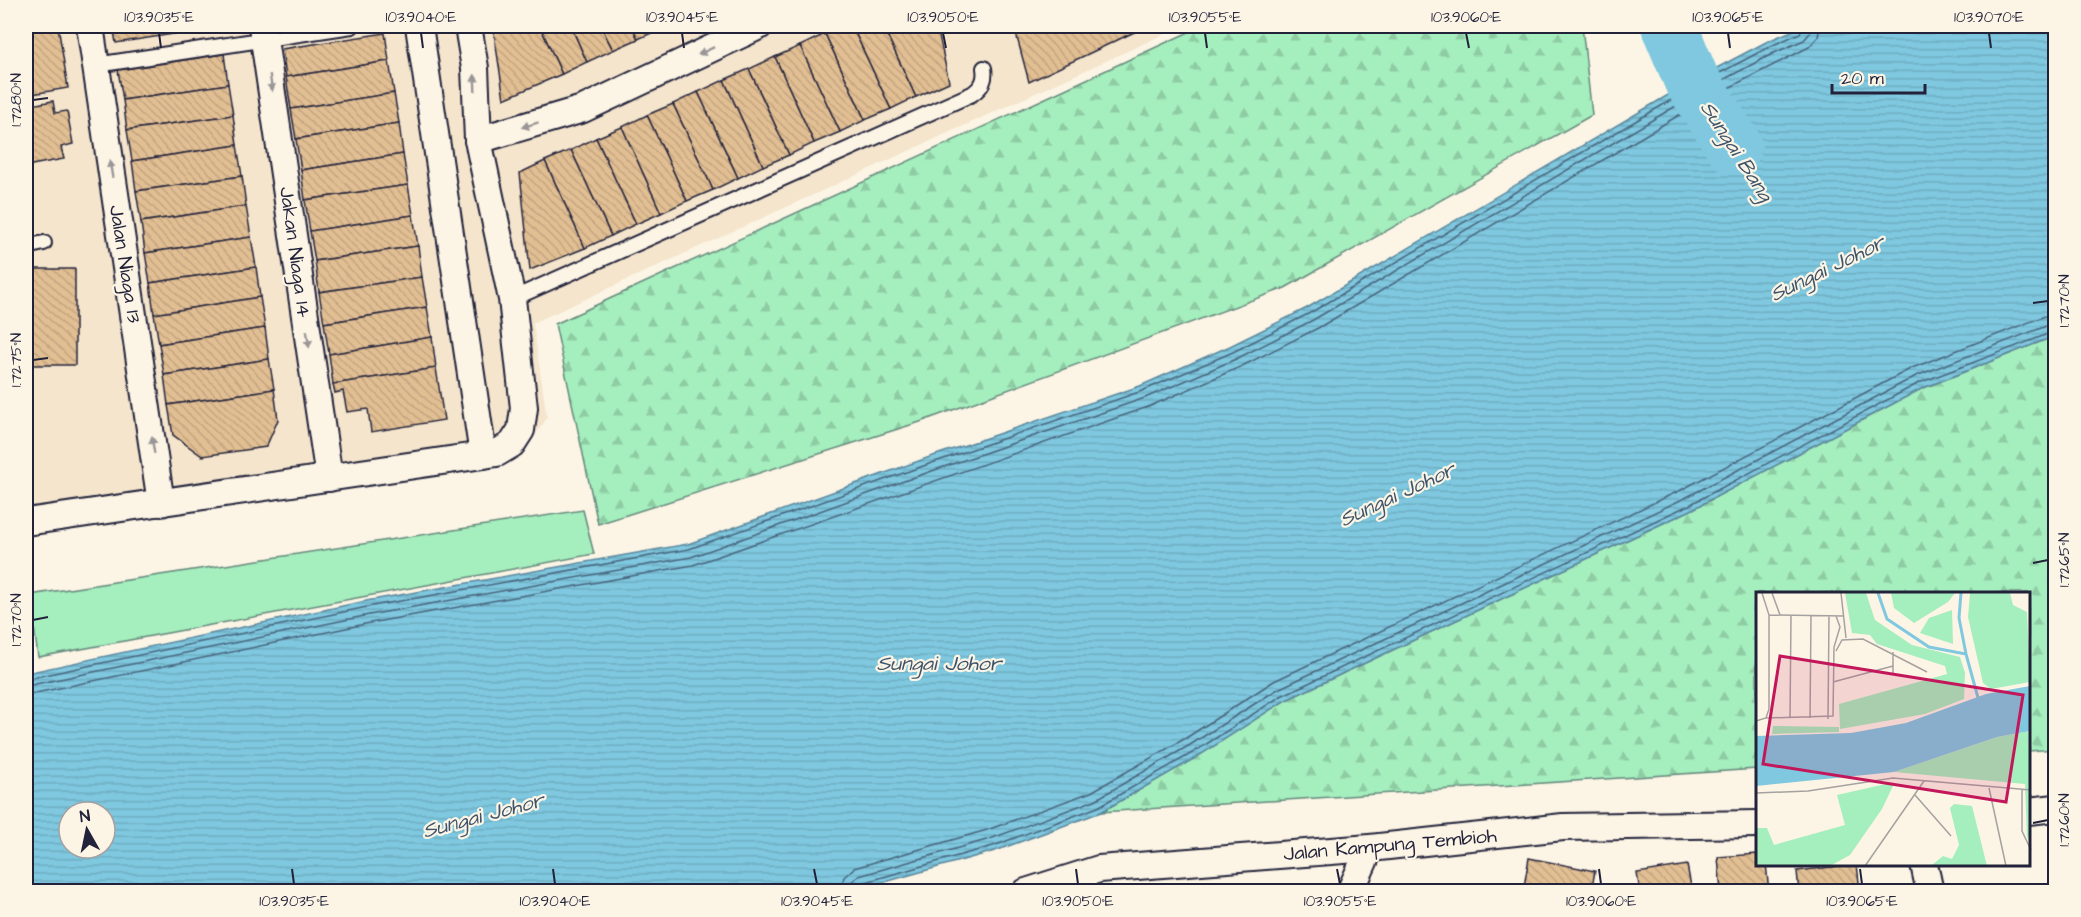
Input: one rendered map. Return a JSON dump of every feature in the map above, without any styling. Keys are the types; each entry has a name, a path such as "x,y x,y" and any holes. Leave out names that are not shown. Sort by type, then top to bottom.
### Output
{"street":[{"name":"Jalan Niaga 13","path":"90,26 161,503"},
{"path":"419,26 483,455"},
{"path":"26,522 498,453 512,444 521,430 524,408 512,299 478,140 475,68 468,26"},
{"path":"478,140 583,109 759,26"},
{"name":"Jakan Niaga 14","path":"263,32 329,478"},
{"path":"2030,811 2055,808"},
{"name":"Jalan Kampung Tembioh","path":"1026,891 1099,869 1370,848 1563,827 1756,824"},
{"path":"1350,891 1370,848"},
{"path":"1924,866 1930,891"}],"lane":[{"path":"96,65 263,32 352,26"},
{"path":"512,299 972,94 983,83 984,68"},
{"path":"26,247 44,243"}],"shaded area":[{"path":"26,26 1182,26 533,323 547,418 526,448 504,463 26,535"}],"green space":[{"path":"1202,26 1582,26 1592,115 1285,288 920,422 598,524 555,324"},
{"path":"2055,336 2055,749 2030,751 2030,592 1756,592 1756,769 1101,812 1184,764 1284,701 1691,510 1921,389"},
{"path":"583,510 594,554 38,657 30,595"}],"water":[{"name":"Sungai Johor","path":"1803,26 2055,26 2055,336 1921,389 1691,510 1284,701 1197,757 1101,812 995,851 853,891 26,891 26,673 366,601 688,544 927,458 1140,386 1230,346 1307,308 1692,81 1768,41"}],"building":[{"path":"26,26 58,26 68,88 26,95"},
{"path":"113,26 218,26 218,27 116,43"},
{"path":"493,26 540,26 562,74 504,99"},
{"path":"540,26 571,26 587,62 562,74"},
{"path":"571,26 601,26 613,50 587,62"},
{"path":"601,26 632,26 638,39 613,50"},
{"path":"632,26 662,26 663,28 638,39"},
{"path":"844,26 852,26 891,109 865,120 825,34"},
{"path":"852,26 883,26 916,97 891,109"},
{"path":"883,26 937,26 949,82 916,97"},
{"path":"1014,26 1147,26 1029,82"},
{"path":"385,33 389,61 286,77 282,49"},
{"path":"825,34 865,120 840,132 800,46"},
{"path":"800,46 840,132 814,143 775,57"},
{"path":"224,54 228,84 123,100 118,70"},
{"path":"775,57 814,143 789,155 749,69"},
{"path":"389,61 394,93 291,109 286,77"},
{"path":"749,69 789,155 763,166 724,80"},
{"path":"724,80 763,166 738,178 698,92"},
{"path":"228,84 233,115 127,130 123,100"},
{"path":"698,92 738,178 713,190 673,104"},
{"path":"394,93 399,123 296,139 291,109"},
{"path":"53,101 55,113 67,111 73,144 61,147 64,159 26,166 26,106"},
{"path":"673,104 713,190 687,201 647,115"},
{"path":"233,115 237,145 132,161 127,130"},
{"path":"647,115 687,201 661,213 622,127"},
{"path":"399,123 403,154 301,170 296,139"},
{"path":"622,127 661,213 636,224 596,138"},
{"path":"596,138 636,224 611,236 571,150"},
{"path":"237,145 242,176 136,191 132,161"},
{"path":"571,150 611,236 585,248 545,161"},
{"path":"403,154 408,185 305,200 301,170"},
{"path":"545,161 585,248 530,270 520,173"},
{"path":"242,176 246,206 141,222 136,191"},
{"path":"408,185 413,215 310,231 305,200"},
{"path":"246,206 251,237 145,253 141,222"},
{"path":"413,215 418,246 315,261 310,231"},
{"path":"251,237 256,267 150,283 145,253"},
{"path":"418,246 422,277 319,292 315,261"},
{"path":"256,267 260,297 154,314 150,283"},
{"path":"29,269 75,269 75,365 29,365"},
{"path":"422,277 427,307 324,323 319,292"},
{"path":"260,297 265,328 159,344 154,314"},
{"path":"427,307 432,337 329,354 324,323"},
{"path":"265,328 269,359 164,375 159,344"},
{"path":"432,337 436,368 333,384 329,354"},
{"path":"269,359 274,389 168,405 164,375"},
{"path":"436,368 444,420 371,432 368,409 347,412 343,391 335,393 333,384"},
{"path":"274,389 278,420 266,447 202,456 173,435 168,405"},
{"path":"1756,854 1756,866 1766,866 1769,892 1721,892 1718,857"},
{"path":"1529,858 1595,871 1591,892 1523,892"},
{"path":"1687,865 1692,892 1640,892 1637,873"},
{"path":"1857,866 1860,892 1799,892 1797,871"}],"waterway":[{"name":"Sungai Bang","path":"1669,26 1692,81 1734,146"}]}
